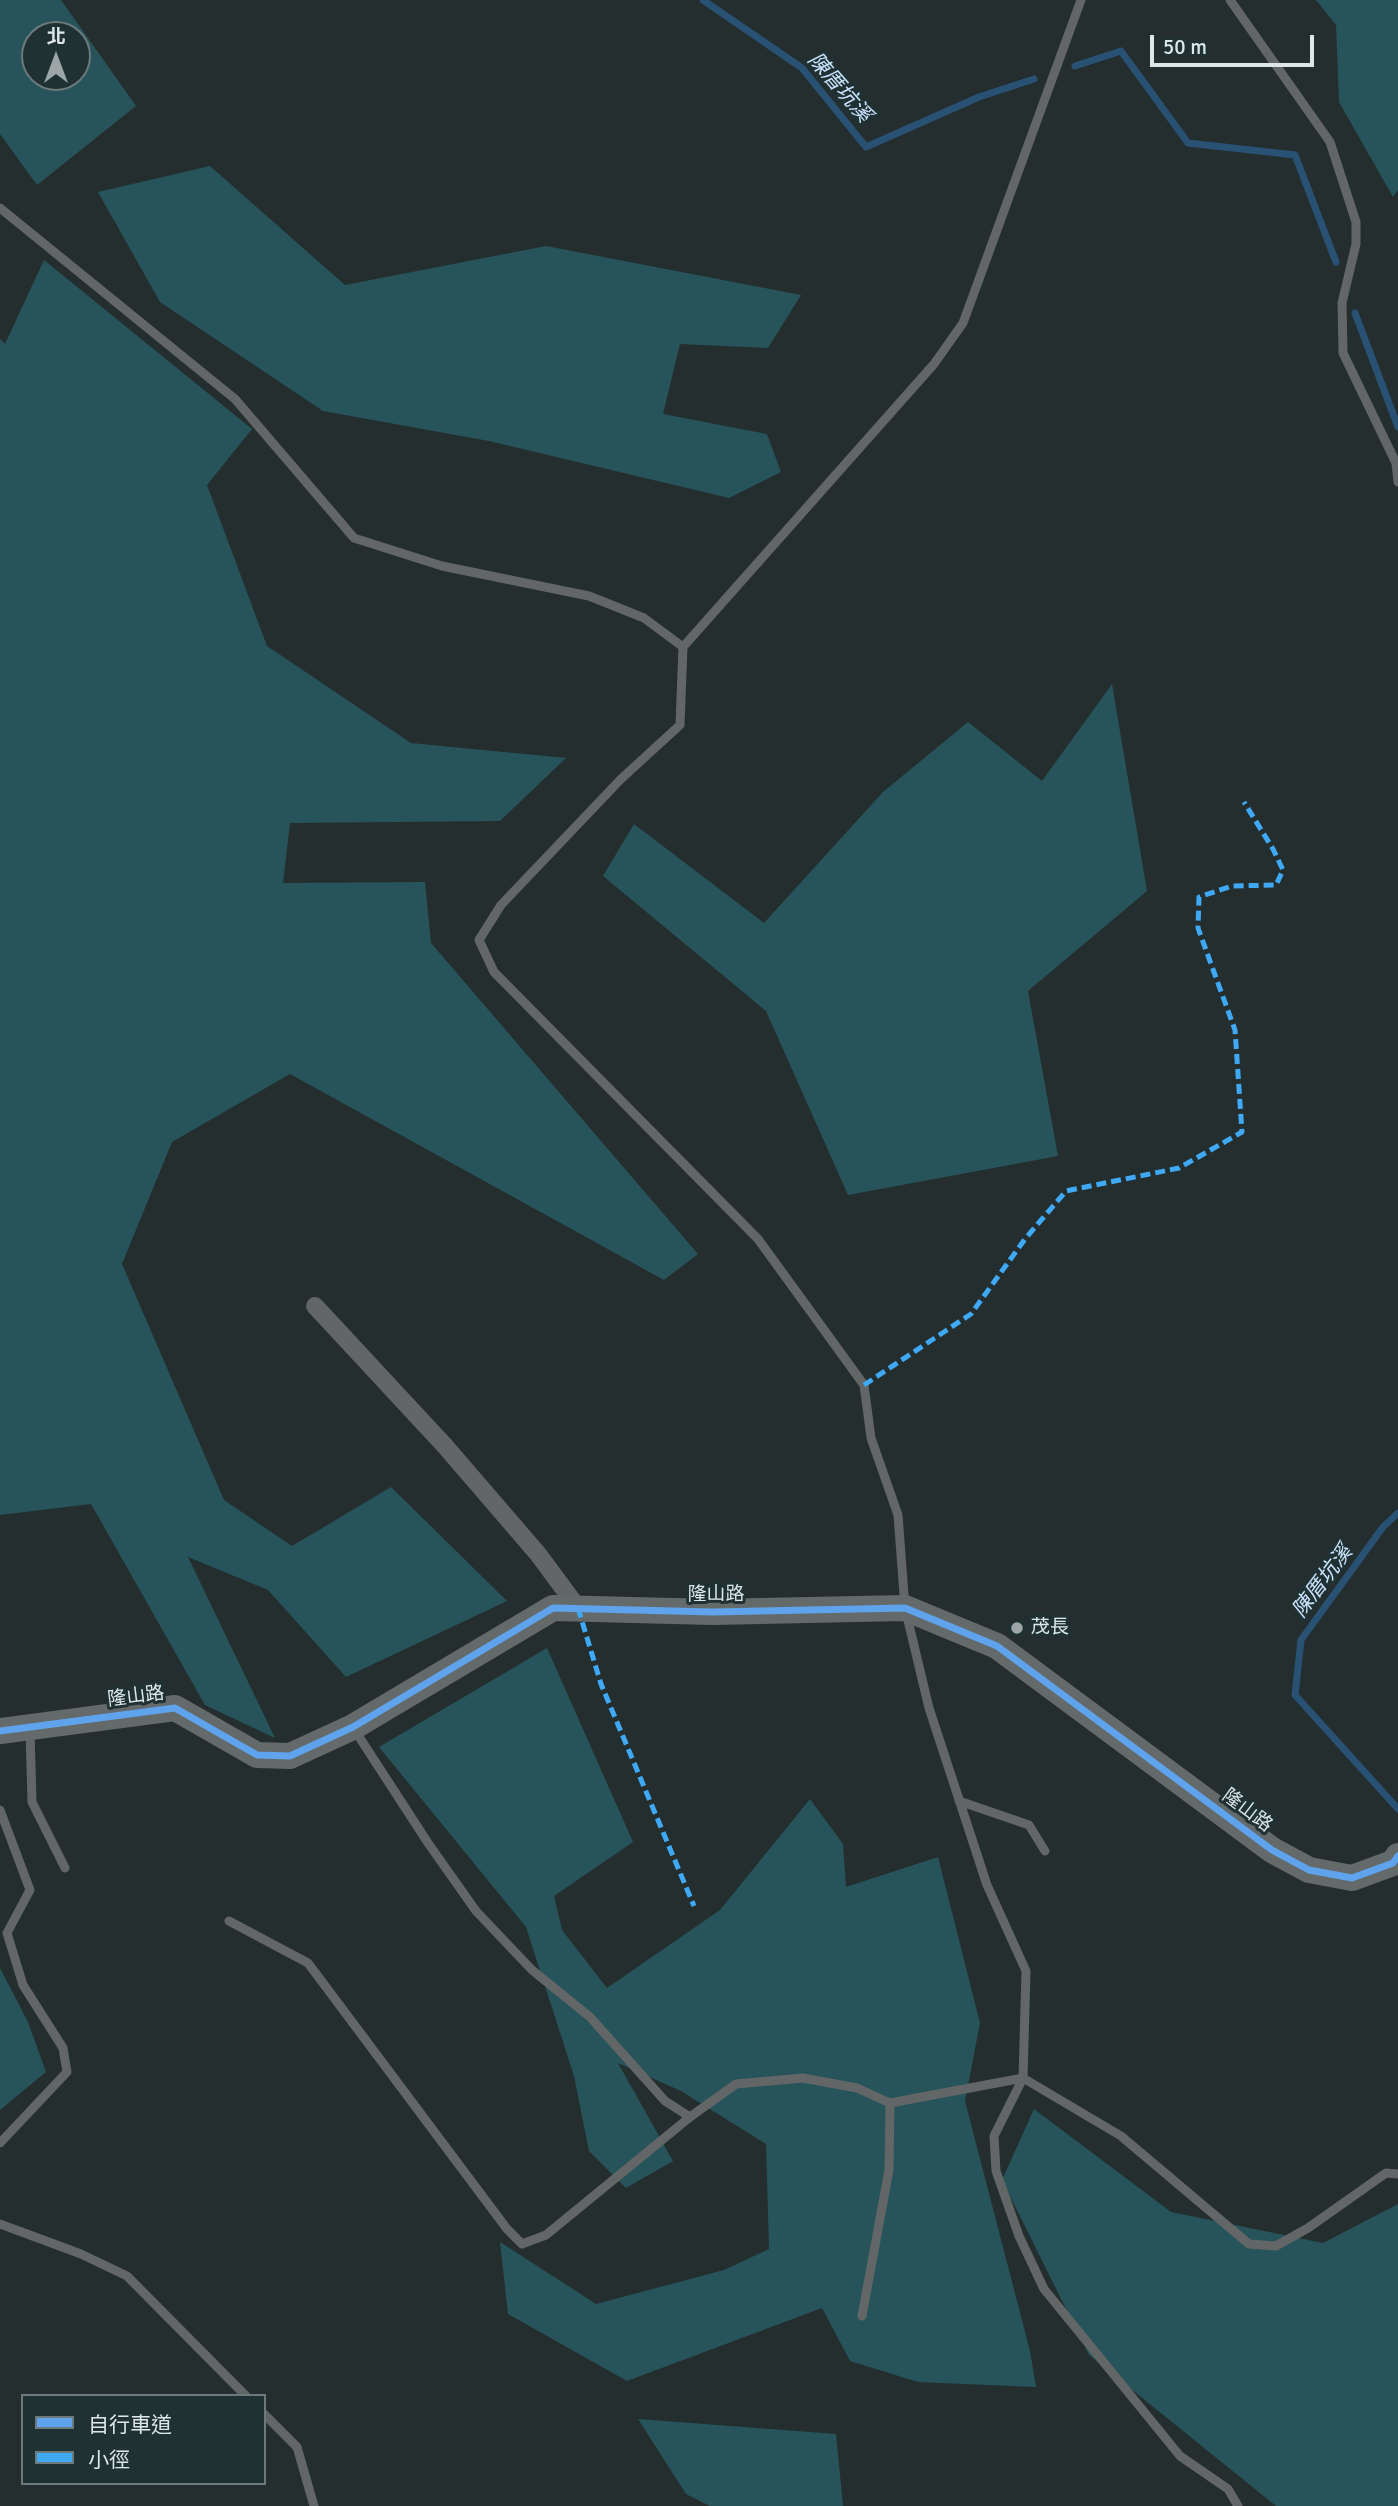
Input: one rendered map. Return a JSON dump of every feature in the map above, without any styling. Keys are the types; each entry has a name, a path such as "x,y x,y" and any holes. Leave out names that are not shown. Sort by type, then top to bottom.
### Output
{"street":[{"path":"315,1306 445,1446 538,1554 578,1608"},
{"name":"隆山路","path":"0,1731 175,1708 257,1755 290,1756 353,1727 553,1608 713,1612 905,1608 997,1646 1272,1850 1309,1870 1352,1878 1393,1863 1398,1856"}],"lane":[{"path":"1081,0 963,323 934,363 683,647 680,725 621,779 511,896 479,940 495,972 758,1238 864,1385 871,1438 898,1515 905,1608 929,1708 987,1885 1026,1971 1023,2078 994,2136 996,2171 1019,2236 1044,2290 1180,2456 1228,2489 1238,2506"},
{"path":"1230,0 1330,142 1356,222 1356,244 1342,303 1343,353 1396,463 1398,482"},
{"path":"0,208 235,399 354,538 442,566 589,596 644,618 683,647"},
{"path":"30,1727 32,1802 65,1868"},
{"path":"353,1727 428,1843 476,1911 532,1969 590,2017 665,2101 690,2116"},
{"path":"959,1801 1028,1825 1045,1851"},
{"path":"0,1810 30,1890 7,1933 23,1985 63,2048 67,2072 0,2143"},
{"path":"229,1920 308,1963 507,2229 522,2244 546,2235 690,2116 736,2084 803,2078 857,2088 890,2103 1023,2078 1121,2136 1249,2245 1276,2246 1308,2228 1386,2173 1398,2174"},
{"path":"862,2316 889,2169 890,2103"},
{"path":"0,2224 81,2254 127,2276 244,2394"},
{"path":"266,2416 297,2447 314,2506"}],"shaded area":[{"path":"0,0 61,0 76,21 21,21 21,91 91,91 91,42 136,106 37,185 0,134"},
{"path":"1316,0 1398,0 1398,190 1393,197 1339,102 1336,25"},
{"path":"210,166 345,285 546,246 801,295 768,348 680,344 663,414 767,434 781,472 729,498 489,441 323,411 160,302 98,192"},
{"path":"44,260 252,429 207,485 267,646 411,743 566,758 500,821 290,823 283,883 425,882 431,943 698,1254 664,1280 290,1074 172,1142 122,1264 224,1500 292,1546 391,1487 507,1601 346,1677 268,1590 188,1557 275,1738 205,1705 91,1504 0,1515 0,339 5,344"},
{"path":"1112,684 1147,891 1028,991 1058,1156 848,1195 766,1011 603,876 634,824 764,923 883,792 968,722 1042,781"},
{"path":"547,1648 633,1842 554,1896 562,1930 607,1988 720,1910 810,1799 843,1844 846,1887 938,1857 980,2023 965,2101 1030,2351 1036,2387 918,2382 850,2361 822,2308 627,2381 508,2314 500,2242 596,2304 724,2270 769,2249 766,2144 681,2091 618,2063 673,2161 626,2188 589,2151 574,2076 526,1927 379,1747"},
{"path":"0,1968 28,2022 46,2072 0,2110"},
{"path":"1034,2109 1171,2212 1323,2243 1398,2204 1398,2506 1276,2506 1089,2355 1002,2180"},
{"path":"638,2419 836,2434 843,2506 710,2506 686,2494"}],"waterway":[{"name":"陳厝坑溪","path":"703,0 802,68 866,147 979,97 1034,79"},
{"name":"陳厝坑溪","path":"1075,66 1121,51 1188,143 1295,155 1336,262"},
{"name":"陳厝坑溪","path":"1355,313 1398,427"},
{"name":"陳厝坑溪","path":"1398,1513 1383,1527 1301,1640 1295,1695 1398,1809"}],"marked path":[{"path":"864,1385 971,1314 1025,1239 1066,1191 1179,1168 1242,1132 1235,1030 1198,928 1199,897 1232,886 1276,885 1283,870 1244,802"},
{"path":"578,1608 601,1684 694,1906"}],"cycle path":[{"path":"0,1731 175,1708 257,1755 290,1756 353,1727 553,1608 713,1612 905,1608 997,1646 1272,1850 1309,1870 1352,1878 1393,1863 1398,1856"}],"place":[{"name":"茂長","path":"1017,1628"}]}
